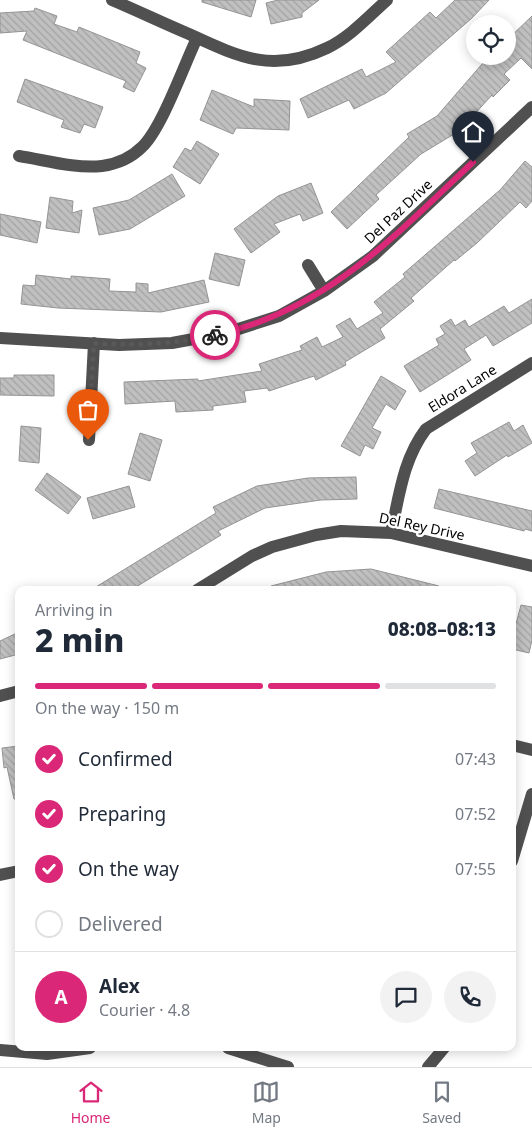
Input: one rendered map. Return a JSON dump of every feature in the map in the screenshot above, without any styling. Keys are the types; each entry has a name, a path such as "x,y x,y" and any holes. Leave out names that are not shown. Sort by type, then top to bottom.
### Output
{"street":[{"path":"112,0 247,59 289,60 328,47 350,33 387,0"},
{"path":"19,156 86,166 102,166 132,155 144,146 154,131 197,38"},
{"name":"Del Paz Drive","path":"0,338 119,345 172,343 226,333 278,316 324,291 373,256 531,109"},
{"path":"308,266 324,291"},
{"path":"88,440 94,343"},
{"name":"Eldora Lane","path":"391,533 405,468 414,446 426,429 532,363"},
{"name":"Del Rey Drive","path":"203,586 252,556 294,540 341,531 391,533 532,566"},
{"path":"0,696 15,692"},
{"path":"516,746 532,750"},
{"path":"516,848 532,794"},
{"path":"0,875 15,872"},
{"path":"0,1050 31,1054 68,1051"},
{"path":"237,1051 288,1067"},
{"path":"428,1067 441,1051"}],"building":[{"path":"202,0 256,0 251,17 202,2"},
{"path":"278,0 319,0 302,13 302,17 271,24 266,3"},
{"path":"455,0 489,0 475,15 466,15 466,23 386,93 354,109 349,100 308,118 300,99 362,69 366,77 396,62 386,52 430,12 436,18"},
{"path":"35,8 57,16 54,24 77,32 79,27 140,52 136,63 146,68 134,92 123,87 126,81 23,40 27,31 0,33 0,13 34,11"},
{"path":"532,16 532,69 521,58 516,63 516,31"},
{"path":"481,65 514,65 504,74 510,80 493,97 492,95 459,131 421,154 376,195 379,199 347,229 331,212 409,137 407,134 437,116"},
{"path":"25,79 103,107 95,128 84,124 80,133 61,127 64,120 17,102"},
{"path":"212,90 254,107 254,99 290,101 289,130 236,128 233,134 200,120"},
{"path":"197,141 219,154 200,184 173,167 185,148 191,151"},
{"path":"525,161 532,167 532,201 526,208 520,202 477,243 454,260 411,298 414,301 380,329 385,338 345,362 346,365 316,380 314,376 269,391 267,388 244,391 246,402 213,406 213,410 176,412 175,401 125,404 124,382 198,379 198,381 262,371 259,364 302,350 300,346 317,337 322,347 343,337 336,326 350,318 357,329 383,313 374,302 405,277 403,274 500,190"},
{"path":"172,174 185,196 130,229 99,235 93,208 129,200"},
{"path":"311,183 323,213 303,221 300,214 274,224 280,232 251,253 234,229 278,196"},
{"path":"50,197 73,201 72,213 82,210 79,233 46,228"},
{"path":"0,214 41,222 37,243 0,235"},
{"path":"215,253 245,260 239,286 209,279"},
{"path":"36,275 71,279 71,276 110,279 109,291 136,292 136,283 148,284 148,293 204,280 209,302 161,312 58,308 21,304 23,285 35,286"},
{"path":"532,299 532,323 493,346 486,335 464,349 471,360 420,392 404,366 439,345 436,339 445,334 440,326 451,319 455,326 465,320 469,327 504,306 509,313"},
{"path":"14,375 54,375 54,396 0,395 0,378 14,378"},
{"path":"381,376 406,391 395,410 386,404 372,428 381,432 373,449 365,445 360,456 341,446"},
{"path":"509,422 514,431 523,425 532,443 508,457 507,455 475,476 465,461 477,453 471,443"},
{"path":"21,426 41,428 39,463 19,461"},
{"path":"140,433 162,440 150,481 128,474"},
{"path":"47,473 81,497 68,514 35,490"},
{"path":"356,477 357,499 321,500 265,508 218,531 221,535 138,586 97,586 216,513 213,507 257,486 308,478"},
{"path":"129,486 135,507 93,519 87,498"},
{"path":"439,489 532,511 532,531 525,529 524,531 434,508"},
{"path":"371,569 439,586 271,586 326,572"},
{"path":"521,605 532,607 532,640 529,653 516,650 516,624"},
{"path":"15,634 15,655 0,659 0,641"},
{"path":"15,746 15,799 7,767 4,768 2,748"}],"way so far":[{"path":"88,440 94,343 143,345 172,343 215,335"}],"route":[{"path":"215,335 254,325 278,316 324,291 357,269 473,162"}]}
